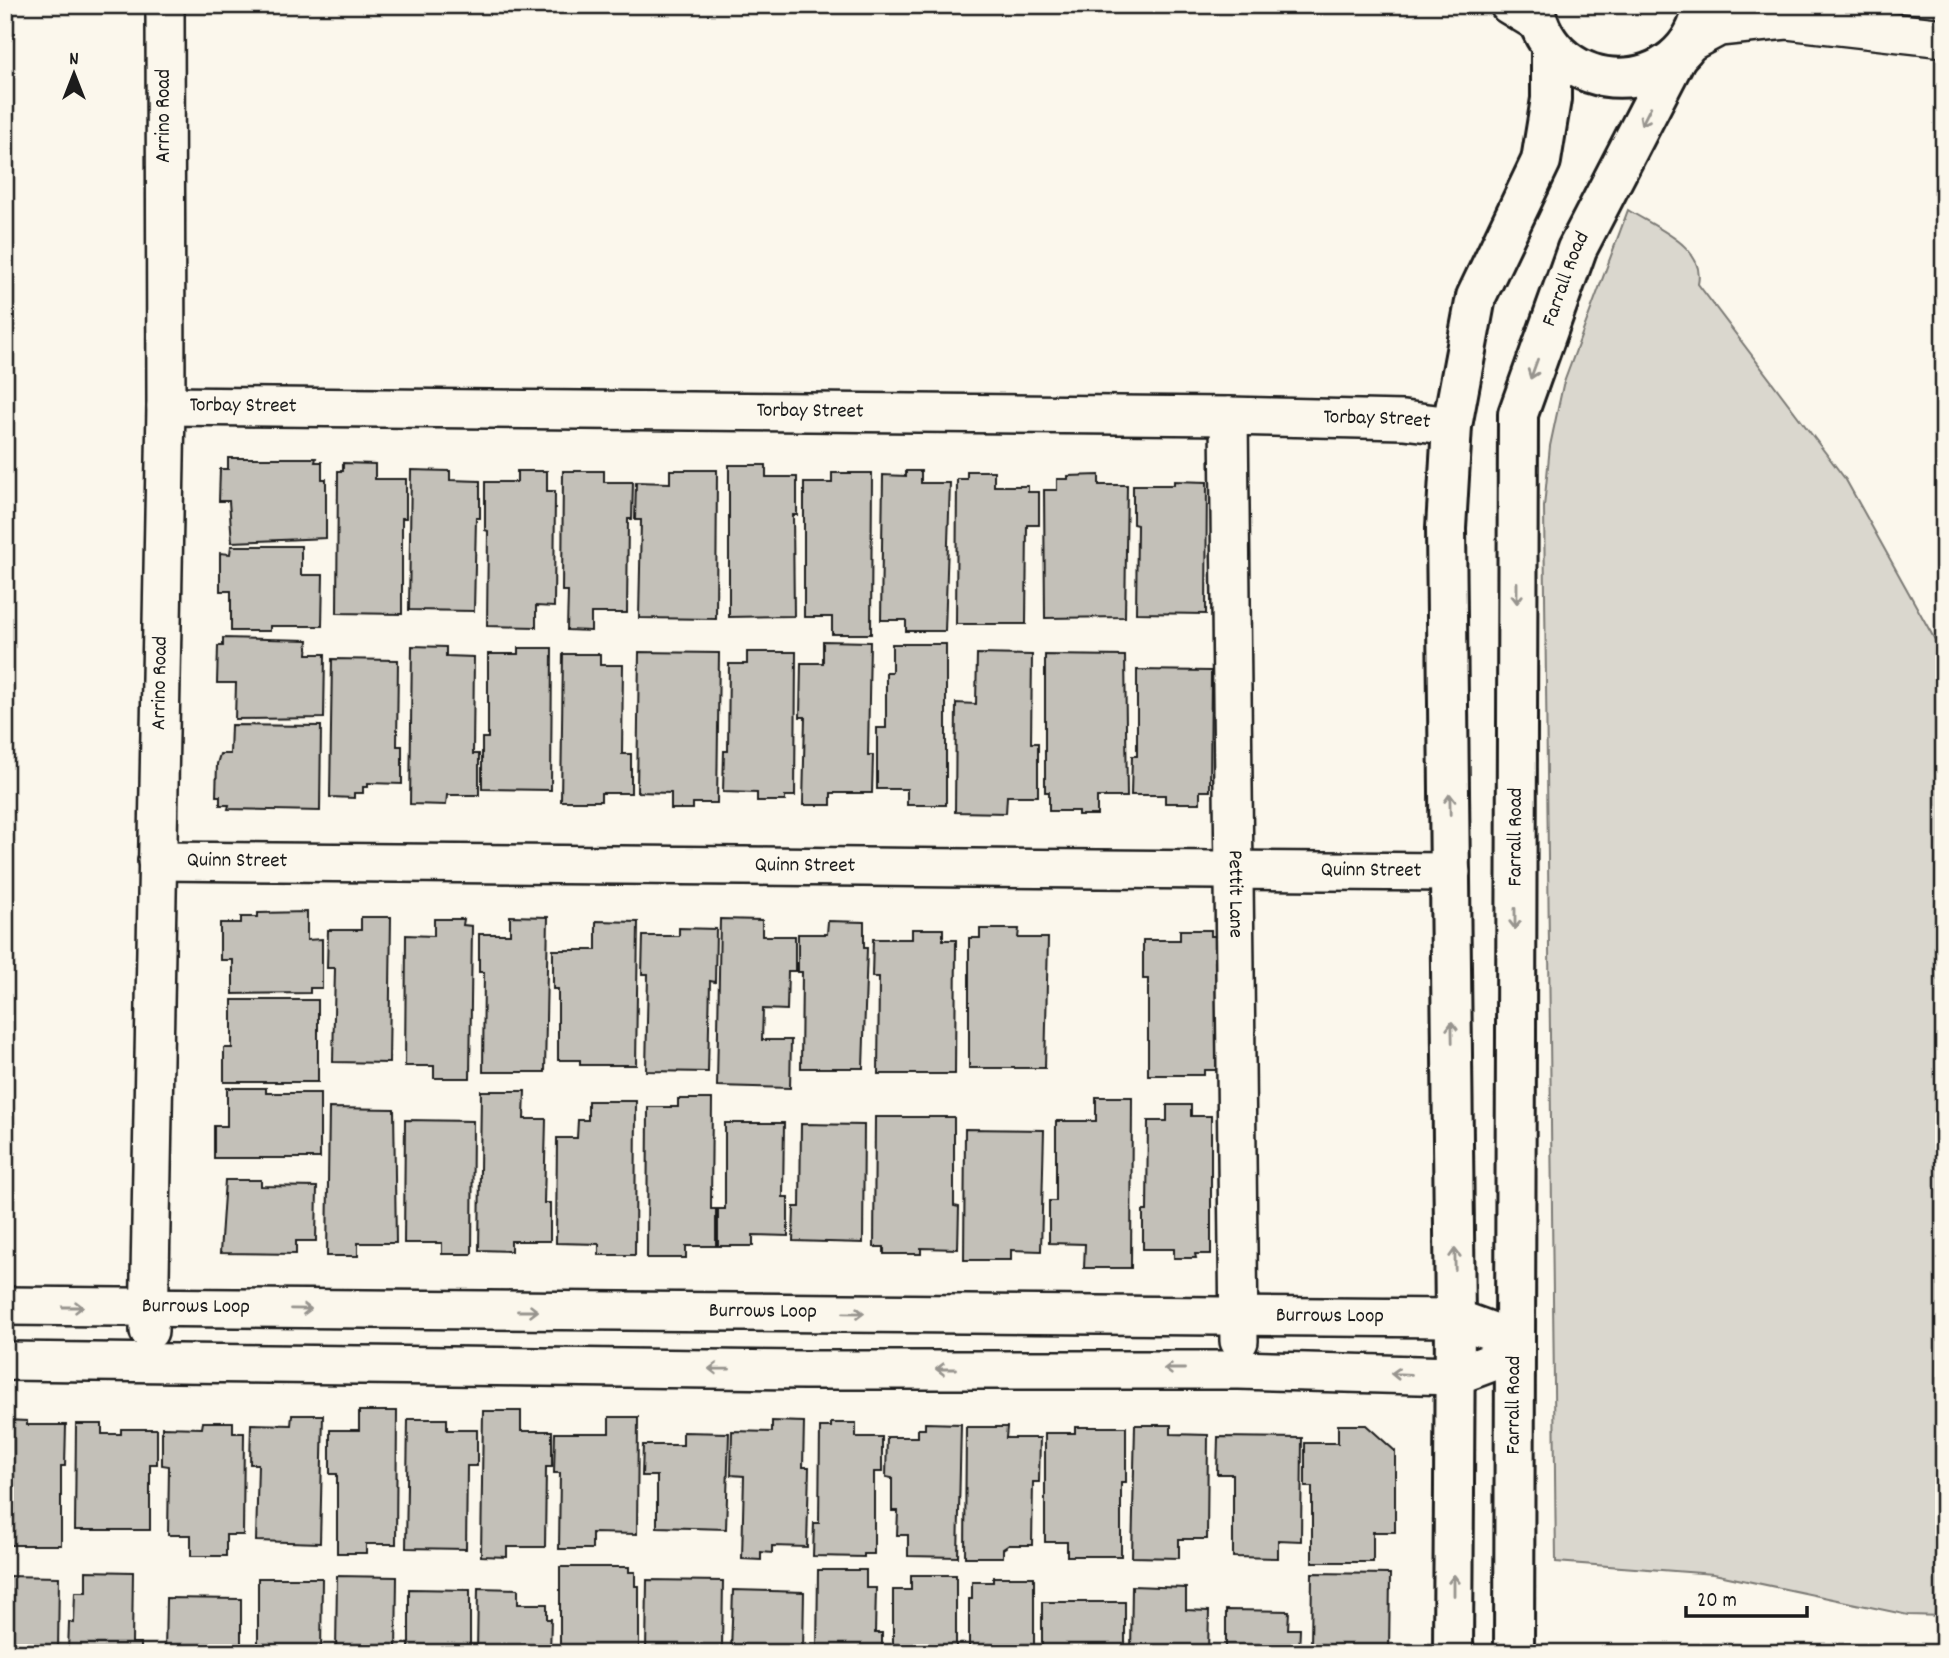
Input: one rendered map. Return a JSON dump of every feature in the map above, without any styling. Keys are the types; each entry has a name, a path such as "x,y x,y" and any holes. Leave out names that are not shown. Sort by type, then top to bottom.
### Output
{"main road":[{"name":"Farrall Road","path":"1514,1653 1518,414 1577,249 1682,50 1694,34 1703,5"},
{"path":"1533,20 1573,67 1600,77 1628,79 1654,71 1682,50"},
{"path":"1453,1653 1455,1318 1446,528 1452,426 1476,297 1541,161 1551,99 1533,20"}],"street":[{"name":"Arrino Road","path":"148,1360 166,406 165,5"},
{"path":"1682,50 1719,27 1774,13 1944,37"},
{"name":"Torbay Street","path":"166,406 1228,416 1404,419 1452,426"},
{"name":"Pettit Lane","path":"1228,416 1239,1370"},
{"name":"Quinn Street","path":"157,861 1451,872"},
{"name":"Burrows Loop","path":"5,1306 1455,1318 1515,1347"},
{"path":"388,1310 389,1364"},
{"path":"596,1311 597,1367"},
{"path":"805,1312 805,1370"},
{"path":"1015,1369 1016,1315"},
{"path":"5,1361 148,1360 805,1370 1239,1370 1455,1376 1515,1347"}],"shaded area":[{"path":"1628,210 1665,231 1687,249 1698,271 1698,284 1846,480 1944,656 1944,1616 1908,1615 1714,1574 1556,1562 1544,507 1550,446 1563,385"}],"building":[{"path":"228,458 316,458 315,462 322,462 322,479 326,479 326,538 232,542 229,501 219,501 220,469 228,469"},
{"path":"343,463 375,464 375,479 406,479 406,518 402,518 402,614 337,613 338,471 343,471"},
{"path":"729,465 766,465 766,477 797,477 797,515 793,515 794,616 729,617"},
{"path":"411,470 450,471 450,480 480,481 480,518 476,518 474,611 409,610"},
{"path":"670,470 717,470 716,619 639,618 641,520 635,520 636,482 670,483"},
{"path":"517,471 547,471 547,491 555,491 554,607 536,606 536,627 487,626 488,531 485,530 485,482 517,482"},
{"path":"563,471 604,471 604,482 633,482 632,519 628,519 627,613 591,613 591,631 567,630 568,591 562,591"},
{"path":"906,471 921,471 921,483 950,483 945,631 906,631 906,620 881,620 883,475 906,476"},
{"path":"967,471 994,471 994,486 1028,486 1028,492 1039,492 1039,525 1027,525 1026,624 956,624 957,479 967,479"},
{"path":"832,473 872,473 871,634 832,634 832,617 804,617 804,483 832,483"},
{"path":"1099,475 1099,485 1127,485 1125,617 1045,618 1044,490 1057,490 1057,479 1068,479 1068,476"},
{"path":"1174,481 1207,482 1206,614 1136,613 1137,525 1133,524 1133,485 1174,485"},
{"path":"231,546 301,546 301,575 323,575 322,626 270,626 270,631 231,631 231,591 220,591 220,553 230,554"},
{"path":"223,638 308,640 307,654 325,654 324,718 235,719 236,683 217,683 218,646 223,646"},
{"path":"823,641 870,642 868,755 873,755 872,793 831,793 831,805 803,805 805,717 800,717 801,663 823,663"},
{"path":"892,644 946,644 946,805 907,805 907,789 877,789 877,728 886,728 886,672 892,672"},
{"path":"412,646 446,647 446,656 474,657 473,754 479,754 479,795 447,795 446,805 410,804"},
{"path":"518,648 552,648 551,790 482,789 482,738 488,738 488,654 518,654"},
{"path":"639,652 719,653 717,803 693,803 693,809 671,809 671,793 637,792"},
{"path":"747,652 796,652 795,796 785,796 785,801 757,801 757,793 723,792 724,751 728,751 729,664 747,664"},
{"path":"563,654 600,654 600,665 623,665 622,754 631,754 631,793 601,793 601,801 561,801"},
{"path":"977,654 1032,655 1031,743 1038,743 1038,796 1007,796 1006,813 955,812 956,703 976,704"},
{"path":"1045,655 1125,656 1127,797 1097,797 1097,815 1078,815 1078,811 1049,811 1049,792 1045,792"},
{"path":"332,659 398,660 397,746 402,746 402,784 368,783 368,787 363,787 363,793 354,793 354,798 330,797"},
{"path":"1137,670 1211,671 1210,791 1200,791 1200,803 1165,803 1165,795 1131,795 1132,756 1137,756"},
{"path":"231,725 321,726 320,811 228,809 229,805 220,805 220,796 216,796 217,764 220,754 230,754"},
{"path":"307,912 307,940 322,939 322,988 310,988 310,993 233,994 233,960 220,960 220,923 241,923 241,917 258,917 258,913"},
{"path":"510,916 548,917 545,1072 483,1072 484,972 479,972 479,934 510,934"},
{"path":"361,917 391,917 389,1063 333,1062 335,968 327,968 328,930 361,930"},
{"path":"434,919 464,919 463,925 472,926 470,1078 434,1078 434,1066 405,1066 406,935 434,936"},
{"path":"720,919 762,920 762,936 795,936 795,971 788,971 787,1010 763,1009 762,1040 791,1040 790,1088 717,1086"},
{"path":"596,921 638,922 636,1065 580,1065 580,1060 558,1060 558,989 553,989 553,950 596,950"},
{"path":"828,921 864,922 864,948 867,948 863,1068 801,1068 802,972 798,972 798,934 827,934"},
{"path":"679,928 716,929 715,982 710,981 708,1072 646,1071 648,974 642,974 643,936 679,936"},
{"path":"912,929 943,929 943,940 956,940 955,1074 878,1074 879,977 872,977 873,939 912,939"},
{"path":"980,929 1019,929 1018,938 1048,938 1045,1068 969,1068 969,938 980,938"},
{"path":"1180,930 1211,930 1211,936 1216,936 1216,1070 1204,1070 1204,1075 1148,1075 1148,979 1143,979 1143,940 1180,940"},
{"path":"232,1000 318,1000 318,1082 224,1082 224,1048 232,1048"},
{"path":"227,1088 266,1088 266,1093 320,1093 320,1158 214,1158 214,1126 227,1126"},
{"path":"481,1091 525,1091 524,1119 546,1119 544,1203 550,1203 550,1241 511,1241 511,1251 479,1250"},
{"path":"1096,1097 1132,1097 1131,1268 1084,1268 1085,1244 1049,1243 1049,1201 1056,1201 1056,1121 1096,1121"},
{"path":"678,1099 712,1099 711,1209 716,1209 716,1246 686,1246 686,1258 647,1258 648,1107 678,1107"},
{"path":"588,1101 636,1101 635,1255 599,1255 599,1244 556,1243 557,1138 577,1138 578,1120 588,1120"},
{"path":"1167,1105 1191,1105 1191,1116 1211,1116 1211,1254 1195,1254 1196,1258 1174,1258 1174,1249 1143,1249 1143,1211 1147,1211 1148,1121 1167,1121"},
{"path":"329,1108 394,1109 396,1243 358,1243 358,1256 327,1256"},
{"path":"875,1117 954,1117 954,1206 959,1207 958,1249 921,1248 921,1254 884,1254 884,1247 874,1247"},
{"path":"405,1120 473,1121 472,1254 442,1254 442,1243 404,1243"},
{"path":"725,1123 784,1123 783,1197 788,1197 788,1236 753,1235 753,1246 718,1246 718,1209 725,1209"},
{"path":"801,1124 864,1125 863,1243 793,1241 794,1207 800,1207"},
{"path":"965,1129 1044,1130 1041,1251 1011,1250 1011,1260 964,1260"},
{"path":"225,1180 261,1180 261,1186 317,1187 316,1241 296,1241 296,1254 220,1253"},
{"path":"359,1411 397,1411 396,1544 366,1544 366,1553 337,1553 337,1474 330,1474 330,1430 359,1430"},
{"path":"483,1411 521,1411 521,1431 552,1431 552,1467 546,1467 545,1547 507,1547 507,1557 481,1556"},
{"path":"292,1415 323,1415 320,1543 256,1541 258,1464 250,1464 251,1424 291,1425"},
{"path":"609,1417 638,1417 637,1534 592,1533 592,1549 559,1549 560,1473 554,1473 555,1433 609,1433"},
{"path":"408,1419 447,1419 447,1430 477,1430 477,1466 467,1466 466,1549 406,1548"},
{"path":"5,1420 27,1421 27,1425 66,1425 65,1466 61,1466 61,1545 5,1545"},
{"path":"772,1421 804,1422 803,1467 809,1467 807,1547 772,1546 772,1553 761,1552 761,1560 742,1559 744,1476 731,1475 732,1431 772,1432"},
{"path":"203,1422 233,1422 233,1433 244,1433 243,1535 226,1535 226,1556 191,1556 191,1535 168,1535 169,1466 162,1465 162,1427 202,1428"},
{"path":"831,1423 856,1423 856,1437 882,1437 882,1472 874,1472 874,1554 864,1554 864,1557 813,1556 814,1523 819,1523 820,1427 831,1427"},
{"path":"925,1423 961,1424 958,1557 908,1556 908,1535 897,1535 898,1511 892,1511 892,1478 886,1477 887,1437 918,1437 918,1429 925,1429"},
{"path":"76,1424 102,1424 102,1434 121,1434 121,1429 157,1429 157,1464 150,1464 150,1530 75,1530"},
{"path":"1135,1425 1171,1425 1171,1434 1208,1435 1207,1539 1179,1539 1179,1558 1132,1557"},
{"path":"1338,1425 1366,1425 1395,1451 1395,1532 1373,1532 1373,1562 1312,1562 1312,1487 1305,1487 1305,1443 1338,1443"},
{"path":"966,1427 1007,1427 1006,1438 1040,1438 1039,1482 1033,1482 1032,1545 1009,1545 1003,1549 1003,1557 965,1557"},
{"path":"1075,1427 1126,1427 1126,1482 1121,1482 1121,1556 1067,1556 1067,1542 1045,1542 1045,1433 1075,1433"},
{"path":"683,1432 729,1433 726,1529 657,1527 657,1476 642,1476 643,1445 683,1445"},
{"path":"1218,1437 1302,1438 1301,1541 1278,1540 1278,1558 1233,1557 1233,1474 1217,1474"},
{"path":"560,1567 629,1567 629,1572 635,1572 635,1586 639,1586 639,1653 560,1653"},
{"path":"818,1570 866,1570 866,1588 876,1588 875,1633 882,1633 882,1653 817,1653"},
{"path":"86,1571 133,1572 132,1643 141,1643 141,1653 68,1653 69,1622 74,1623 75,1592 86,1592"},
{"path":"1312,1573 1390,1574 1389,1653 1306,1653 1306,1649 1311,1649"},
{"path":"911,1575 956,1575 956,1653 893,1653 893,1590 911,1590"},
{"path":"5,1576 59,1577 58,1653 5,1653"},
{"path":"337,1576 397,1577 396,1653 336,1653"},
{"path":"993,1577 1034,1577 1034,1653 969,1653 969,1599 972,1599 972,1582 993,1582"},
{"path":"258,1578 322,1578 321,1653 250,1653 250,1650 258,1650"},
{"path":"647,1580 723,1581 722,1648 726,1648 726,1653 646,1653"},
{"path":"1132,1586 1186,1588 1186,1610 1209,1611 1208,1653 1131,1653"},
{"path":"478,1588 518,1589 518,1604 547,1604 547,1619 551,1619 550,1653 477,1653"},
{"path":"409,1589 470,1590 470,1653 409,1653"},
{"path":"733,1590 804,1592 805,1653 731,1653"},
{"path":"166,1598 241,1599 241,1653 165,1653"},
{"path":"1042,1602 1125,1602 1125,1653 1042,1653"},
{"path":"1226,1610 1289,1611 1288,1629 1300,1629 1299,1653 1226,1653"}]}
